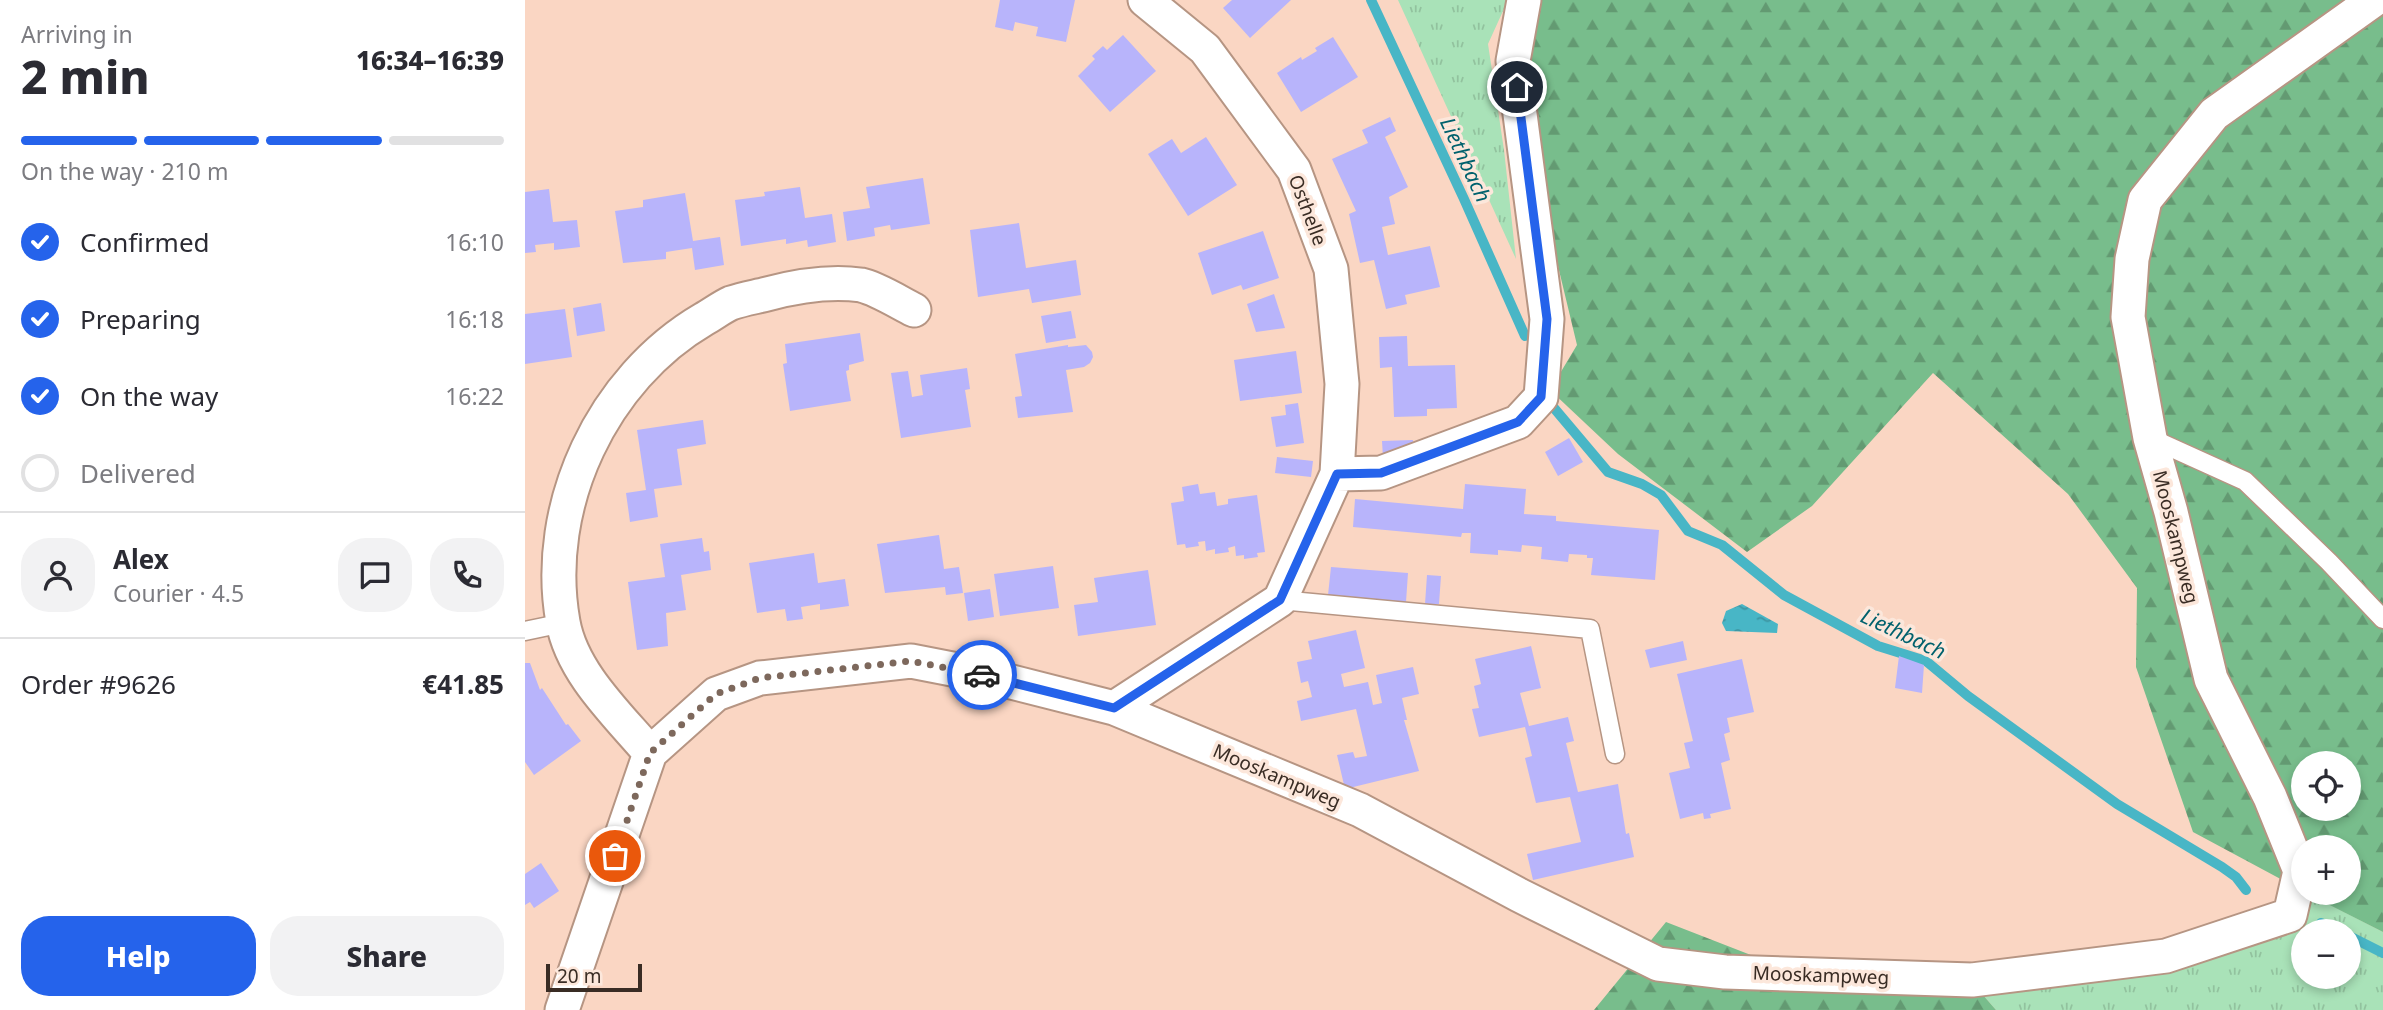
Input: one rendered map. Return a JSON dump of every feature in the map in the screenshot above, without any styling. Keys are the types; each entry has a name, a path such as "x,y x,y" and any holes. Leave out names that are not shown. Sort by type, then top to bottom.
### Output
{"street":[{"name":"Osthelle","path":"1145,0 1205,48 1294,170 1331,269 1342,384 1337,474 1280,600"},
{"path":"1337,474 1381,473 1518,422 1541,397 1547,319 1513,61 1524,0"},
{"name":"Mooskampweg","path":"562,1010 650,753 716,694 760,678 911,661 988,676 1114,708 1360,810 1519,895 1658,964 1725,972 1972,980 2166,956 2290,915 2300,871 2270,797 2211,679 2171,512 2150,438 2128,317 2131,258 2145,200 2214,114 2374,0"},
{"path":"650,753 590,682 563,623 561,539 585,454 611,404 646,363 684,331 730,303 785,289 827,284 864,286 914,310"},
{"path":"1114,708 1280,600"}],"lane":[{"path":"2150,438 2245,481 2329,562 2383,619"},
{"path":"1280,600 1590,629 1615,754"},
{"path":"525,631 563,623"}],"green space":[{"path":"1398,0 1508,0 1488,44 1504,150 1516,259"},
{"path":"1532,0 2383,0 2383,932 2330,905 2361,905 2361,835 2291,835 2291,885 2193,832 2136,667 2137,588 2068,494 1933,373 1812,506 1747,552 1618,454 1550,390 1577,345 1540,191 1522,61"},
{"path":"2291,905 2330,905 2358,919 2291,919 2291,989 2361,989 2361,921 2383,932 2383,1010 1996,1010 1976,987 2167,965"},
{"path":"1666,922 1774,964 1976,987 1996,1010 1594,1010"}],"water":[{"path":"1742,604 1778,624 1777,633 1726,631 1722,623 1726,611"}],"building":[{"path":"1000,0 1075,0 1066,42 1036,36 1038,27 1015,22 1013,31 995,27"},
{"path":"1232,0 1291,0 1250,38 1223,8"},
{"path":"1123,35 1156,71 1110,112 1078,76 1095,59 1092,56 1103,46 1107,50"},
{"path":"1333,37 1358,77 1301,112 1277,73 1301,57 1302,60 1317,51 1315,48"},
{"path":"1390,117 1396,131 1385,137 1408,187 1389,197 1395,224 1382,227 1388,255 1430,246 1440,287 1405,295 1407,304 1386,309 1374,260 1360,263 1349,214 1356,211 1332,159 1368,143 1362,130"},
{"path":"1206,137 1237,185 1188,216 1148,154 1172,139 1181,153"},
{"path":"923,178 930,224 891,230 890,225 874,228 875,236 847,241 843,212 870,208 866,187"},
{"path":"800,187 805,218 832,214 836,242 808,247 807,240 786,244 786,239 741,246 735,200 765,196 764,192"},
{"path":"549,189 553,222 577,220 580,247 554,250 554,243 535,245 536,252 525,253 525,192"},
{"path":"685,193 693,241 720,237 724,265 695,270 692,248 666,252 666,259 623,263 615,211 643,207 643,200"},
{"path":"1019,223 1026,268 1076,260 1081,295 1032,303 1029,289 978,297 970,230"},
{"path":"1263,231 1279,278 1243,290 1241,285 1212,295 1198,253"},
{"path":"1274,294 1285,328 1256,332 1247,304"},
{"path":"601,303 605,331 577,336 573,308"},
{"path":"565,309 572,357 525,364 525,314"},
{"path":"1071,311 1076,338 1046,343 1041,316"},
{"path":"860,333 864,361 849,365 849,370 846,371 851,401 790,411 783,364 787,363 785,344"},
{"path":"1407,336 1408,366 1455,365 1457,408 1427,409 1427,416 1394,417 1392,367 1380,368 1379,337"},
{"path":"1068,345 1086,345 1093,357 1084,367 1066,370 1073,412 1018,418 1015,397 1022,396 1015,354"},
{"path":"1296,351 1302,393 1240,401 1234,360"},
{"path":"967,368 970,389 965,390 971,427 901,438 891,373 908,371 912,397 923,395 920,375"},
{"path":"1298,403 1304,443 1276,447 1271,417 1286,415 1285,405"},
{"path":"703,420 706,444 677,449 682,485 654,489 658,517 630,522 626,493 646,490 637,430"},
{"path":"1569,438 1583,462 1558,476 1545,452"},
{"path":"1413,440 1414,457 1383,458 1382,441"},
{"path":"1277,457 1313,461 1311,477 1275,473"},
{"path":"1198,484 1200,494 1215,492 1217,506 1228,504 1228,499 1257,495 1265,552 1257,553 1258,557 1244,559 1244,555 1236,556 1235,546 1228,548 1229,552 1215,554 1215,549 1206,551 1205,541 1198,542 1199,546 1186,548 1185,544 1177,545 1171,503 1184,501 1182,487"},
{"path":"1465,484 1526,489 1524,514 1556,516 1556,521 1659,530 1655,580 1591,575 1593,558 1569,554 1568,562 1541,559 1542,547 1522,545 1521,552 1498,550 1498,555 1470,553 1471,533 1462,533 1461,537 1353,527 1355,499 1463,509"},
{"path":"939,535 944,569 959,567 963,593 946,595 945,587 885,593 877,544"},
{"path":"702,538 704,552 709,551 711,570 681,575 686,610 666,613 668,646 637,650 628,582 665,577 660,544"},
{"path":"814,553 818,583 845,579 849,606 820,610 820,604 801,607 803,619 787,621 785,609 757,613 749,563"},
{"path":"1053,566 1059,608 1000,616 994,574"},
{"path":"1331,567 1408,573 1406,602 1328,595"},
{"path":"1148,570 1156,625 1078,636 1074,605 1098,602 1094,578"},
{"path":"1427,575 1441,576 1439,604 1425,604"},
{"path":"990,589 994,617 968,621 964,593"},
{"path":"1356,630 1365,668 1341,674 1344,687 1368,682 1373,705 1382,703 1376,675 1413,667 1419,694 1402,698 1407,720 1404,720 1419,771 1345,789 1337,755 1353,752 1355,758 1367,756 1356,709 1301,721 1297,701 1312,697 1308,681 1301,683 1297,662 1312,659 1308,641"},
{"path":"1683,641 1687,660 1650,668 1645,650"},
{"path":"1531,646 1541,688 1520,693 1529,726 1568,717 1574,741 1566,743 1578,792 1618,784 1626,834 1629,833 1634,857 1533,880 1527,854 1581,842 1570,797 1536,803 1525,758 1532,756 1525,727 1479,737 1472,709 1479,708 1474,686 1481,684 1475,659"},
{"path":"1899,656 1924,665 1922,693 1895,688"},
{"path":"1742,659 1754,712 1727,718 1730,732 1724,734 1730,760 1721,763 1731,809 1710,814 1711,818 1704,819 1703,813 1680,819 1669,773 1690,768 1684,743 1693,741 1677,674"},
{"path":"525,663 530,663 540,690 542,688 566,725 568,724 581,741 534,775 525,762"},
{"path":"541,863 559,891 534,908 530,902 525,905 525,874"}],"waterway":[{"name":"Liethbach","path":"1371,0 1525,336"},
{"name":"Liethbach","path":"1554,408 1608,472 1642,484 1661,495 1688,531 1722,545 1784,595 1878,646 1926,661 1968,696 2117,804 2222,867 2236,877 2246,890"},
{"name":"Liethbach","path":"2361,942 2383,953"}],"way so far":[{"path":"615,856 650,753 716,694 760,678 911,661 982,675"}],"route":[{"path":"982,675 1114,708 1280,600 1337,474 1381,473 1518,422 1541,397 1547,319 1517,87"}]}
